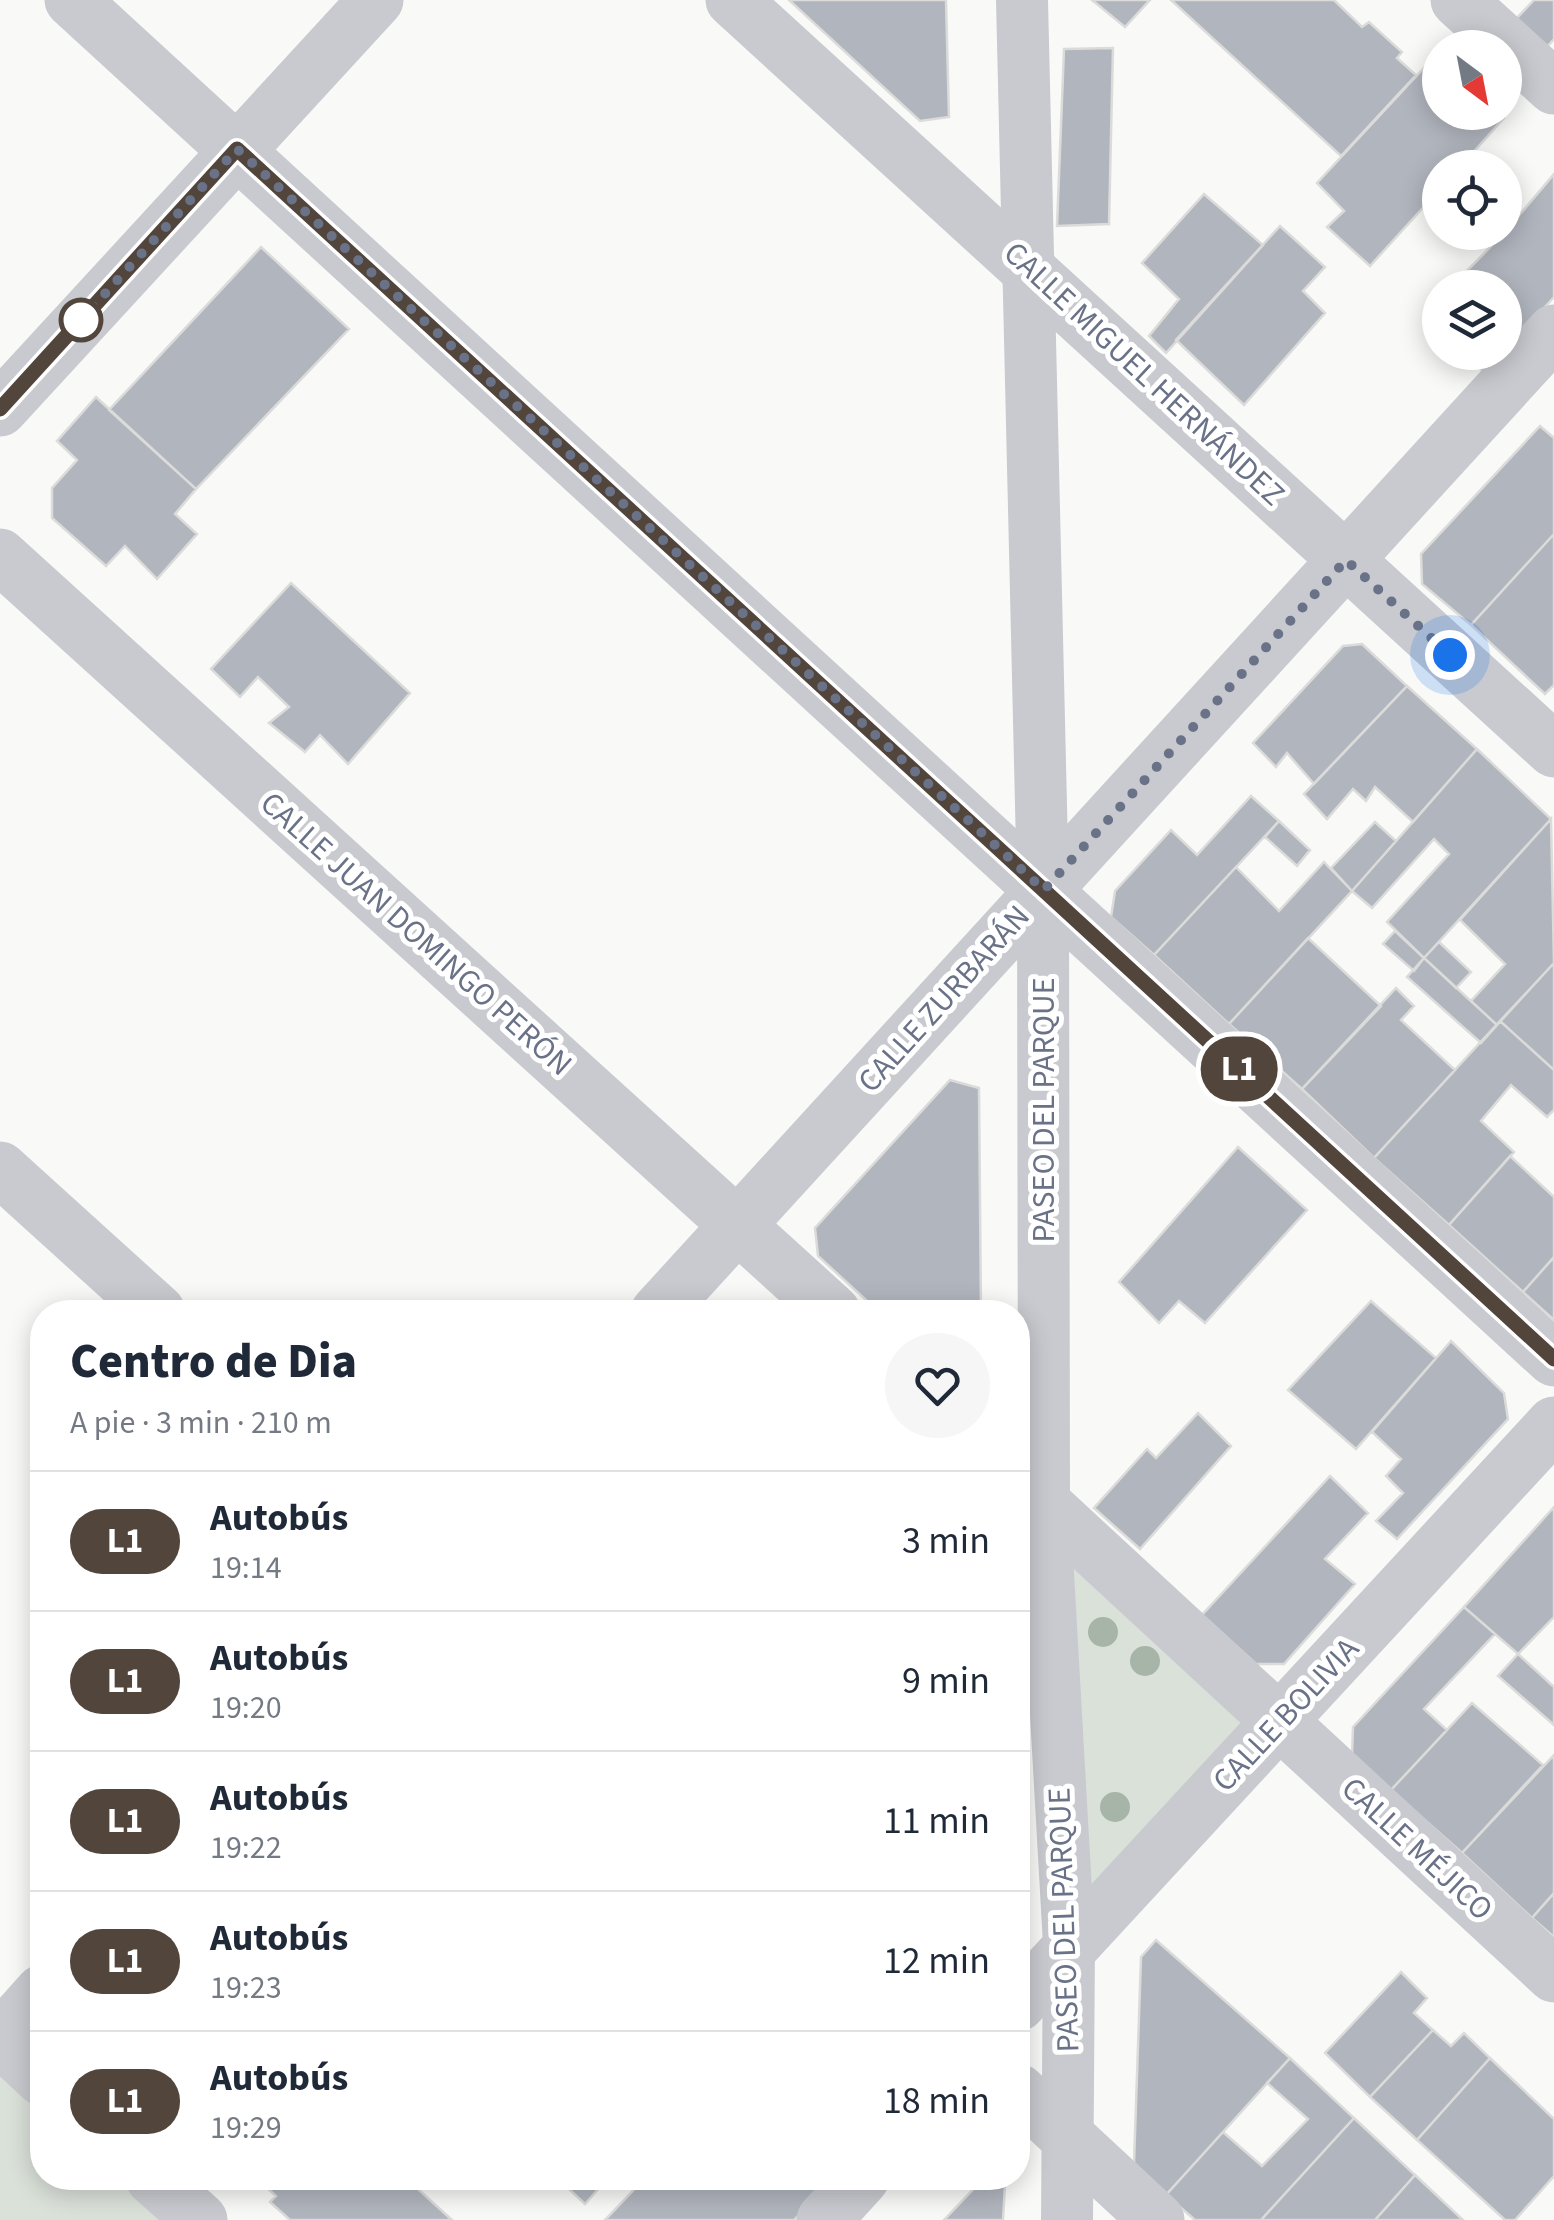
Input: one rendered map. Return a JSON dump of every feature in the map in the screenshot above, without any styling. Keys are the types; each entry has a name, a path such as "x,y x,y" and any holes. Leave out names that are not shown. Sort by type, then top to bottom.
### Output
{"street":[{"path":"72,0 1554,1359"},
{"path":"0,410 376,0"},
{"name":"CALLE MIGUEL HERNÁNDEZ","path":"732,0 1025,263 1554,750"},
{"name":"PASEO DEL PARQUE","path":"1022,0 1025,263 1044,890 1031,1492 1069,1944 1070,2140 1066,2220"},
{"path":"1458,0 1554,87"},
{"name":"CALLE ZURBARÁN","path":"669,1300 1554,332"},
{"name":"CALLE JUAN DOMINGO PERÓN","path":"0,556 820,1300"},
{"path":"0,1169 145,1300"},
{"name":"CALLE BOLIVIA","path":"1030,1990 1554,1424"},
{"path":"1031,1492 1280,1723"},
{"name":"CALLE MÉJICO","path":"1280,1723 1554,1975"},
{"path":"30,2005 0,2039 30,2067"},
{"path":"1030,2102 1157,2220"},
{"path":"166,2190 200,2220"},
{"path":"824,2220 851,2190"}],"shaded area":[{"path":"1044,1504 1280,1723 1069,1944"},
{"path":"0,2039 30,2067 30,2190 166,2190 200,2220 0,2220"}],"building":[{"path":"789,0 946,0 949,117 920,121"},
{"path":"1092,0 1150,0 1125,27"},
{"path":"1171,0 1334,0 1362,27 1369,22 1402,52 1397,58 1416,75 1341,156"},
{"path":"1534,0 1554,0 1554,39 1546,48 1515,20"},
{"path":"1113,48 1109,224 1057,226 1064,49"},
{"path":"1422,70 1422,130 1493,130 1475,150 1422,150 1422,209 1370,266 1327,227 1344,211 1317,183"},
{"path":"1554,174 1554,297 1522,332 1522,270 1468,270 1487,250 1522,250 1522,212"},
{"path":"1204,194 1263,245 1166,353 1149,336 1179,299 1142,263"},
{"path":"1280,226 1325,267 1303,291 1325,313 1244,405 1176,340"},
{"path":"261,247 349,329 196,489 109,410"},
{"path":"96,397 196,489 175,514 197,534 157,579 125,546 106,566 52,518 52,488 77,460 57,441"},
{"path":"1540,426 1554,438 1554,534 1471,625 1422,584 1421,554"},
{"path":"1554,534 1554,685 1545,694 1471,625"},
{"path":"291,583 410,693 348,764 320,735 305,752 269,723 289,707 258,677 240,697 211,669"},
{"path":"1362,644 1407,686 1314,784 1287,753 1276,767 1253,743 1343,646"},
{"path":"1407,686 1477,749 1413,822 1375,787 1366,801 1353,789 1327,819 1304,794"},
{"path":"1477,749 1551,819 1424,958 1387,922 1449,854 1434,839 1372,908 1352,891"},
{"path":"1251,796 1279,821 1154,955 1111,917 1115,891 1171,830 1197,855"},
{"path":"1551,819 1554,963 1497,1025 1471,1001 1505,964 1460,920"},
{"path":"1279,821 1310,850 1297,866 1265,837"},
{"path":"1375,822 1396,841 1352,891 1331,868"},
{"path":"1324,862 1352,891 1229,1024 1154,955 1236,867 1279,911"},
{"path":"1395,931 1424,958 1414,971 1383,944"},
{"path":"1308,938 1381,1006 1302,1089 1229,1024"},
{"path":"1439,942 1471,972 1456,988 1424,958"},
{"path":"1424,958 1497,1025 1481,1043 1407,977"},
{"path":"1554,963 1554,1070 1500,1021"},
{"path":"1396,988 1414,1006 1401,1020 1455,1070 1374,1158 1302,1089"},
{"path":"1500,1021 1554,1070 1554,1110 1547,1117 1511,1085 1481,1121 1514,1152 1449,1225 1374,1158"},
{"path":"950,1080 979,1088 981,1300 866,1300 818,1256 815,1228"},
{"path":"1238,1147 1307,1210 1205,1323 1179,1301 1159,1323 1119,1282"},
{"path":"1510,1156 1554,1197 1554,1257 1523,1292 1449,1225"},
{"path":"1554,1257 1554,1320 1523,1292"},
{"path":"1371,1301 1436,1358 1356,1449 1288,1390"},
{"path":"1451,1341 1504,1393 1508,1419 1397,1539 1376,1521 1403,1493 1386,1476 1401,1459 1372,1432"},
{"path":"1198,1413 1231,1446 1140,1549 1094,1508 1147,1449 1156,1458"},
{"path":"1330,1476 1368,1513 1325,1559 1355,1584 1284,1664 1256,1664 1202,1615"},
{"path":"1554,1507 1554,1617 1518,1654 1464,1607"},
{"path":"1464,1607 1495,1634 1424,1709 1447,1730 1391,1790 1352,1755 1353,1727"},
{"path":"1518,1654 1554,1687 1554,1725 1498,1676"},
{"path":"1472,1703 1543,1765 1462,1853 1391,1790"},
{"path":"1554,1755 1554,1893 1532,1918 1462,1853"},
{"path":"1554,1893 1554,1937 1532,1918"},
{"path":"1156,1940 1290,2058 1166,2195 1134,2163 1141,1957"},
{"path":"1401,1972 1427,1998 1414,2013 1433,2030 1370,2097 1325,2053"},
{"path":"1433,2030 1451,2046 1464,2033 1490,2058 1417,2140 1370,2097"},
{"path":"1290,2058 1354,2118 1261,2220 1195,2220 1166,2195 1223,2132 1262,2166 1308,2119 1267,2083"},
{"path":"1490,2058 1554,2119 1554,2176 1515,2220 1505,2220 1417,2140"},
{"path":"1354,2118 1415,2175 1375,2220 1261,2220"},
{"path":"1415,2175 1463,2220 1375,2220"},
{"path":"269,2190 419,2190 452,2220 290,2220 270,2202 276,2196"},
{"path":"570,2190 597,2190 585,2204"},
{"path":"634,2190 823,2190 794,2220 605,2220"},
{"path":"973,2190 1005,2190 1003,2220 944,2220"}],"bus line":[{"name":"L1","path":"0,409 237,149 1554,1359"}],"route":[{"path":"81,320 237,149 1044,890 1346,560 1450,655"}]}
